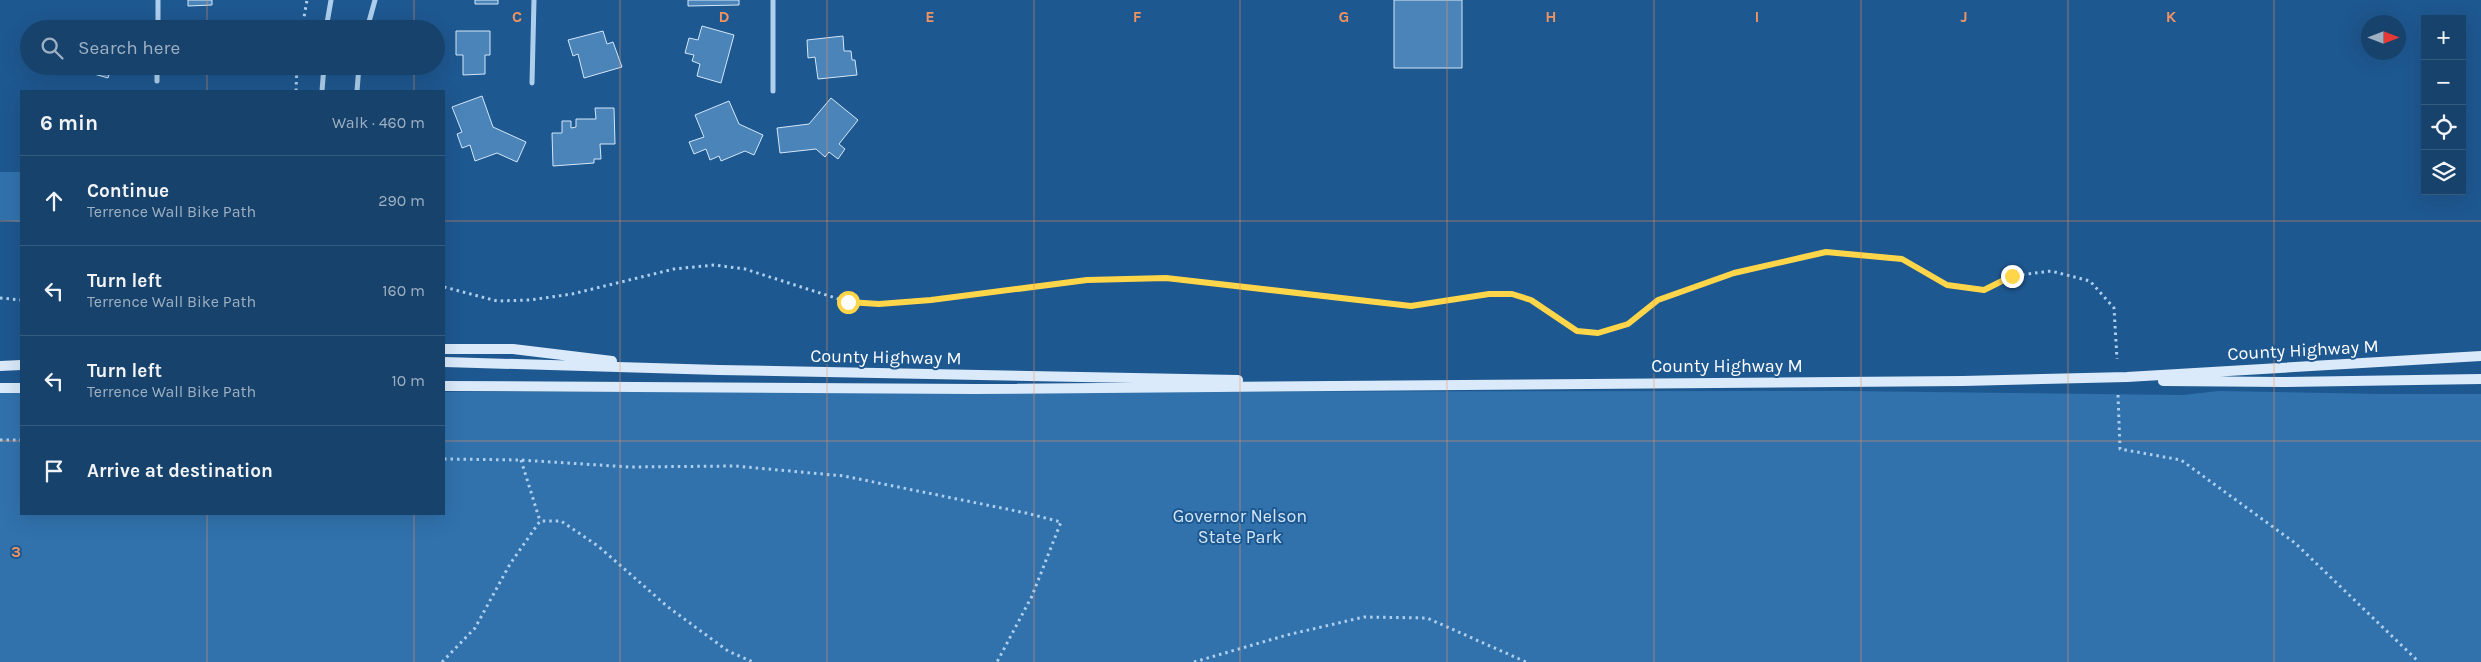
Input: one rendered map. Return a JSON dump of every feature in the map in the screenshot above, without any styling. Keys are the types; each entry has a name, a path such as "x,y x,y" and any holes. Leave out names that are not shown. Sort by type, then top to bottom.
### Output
{"main road":[{"path":"445,349 536,351 662,368"},
{"name":"County Highway M","path":"445,386 1005,389 1953,381 2127,377 2481,356"},
{"name":"County Highway M","path":"445,362 1197,379 1327,385"},
{"path":"0,366 20,365"},
{"name":"County Highway M","path":"2127,377 2162,381 2283,382 2481,379"},
{"path":"0,388 20,388"}],"street":[{"path":"158,0 158,20"},
{"path":"328,20 331,0"},
{"path":"369,20 375,0"},
{"path":"532,83 534,0"},
{"path":"773,0 773,91"},
{"path":"157,75 157,81"},
{"path":"322,90 323,75"},
{"path":"357,90 358,75"}],"path":[{"path":"304,20 307,0"},
{"path":"296,90 297,75"},
{"path":"445,287 497,301 530,300 572,294 674,270 714,265 745,269 848,302 879,304 931,300 1087,280 1166,278 1411,306 1489,294 1512,294 1531,300 1577,331 1598,333 1628,324 1658,300 1734,273 1826,252 1902,259 1947,285 1984,290 2012,276 2052,270 2090,281 2114,308 2117,359"},
{"path":"0,298 20,300"},
{"path":"2118,395 2120,449 2181,460 2294,542 2419,662"},
{"path":"0,440 20,440"},
{"path":"445,459 522,460 629,467 734,466 844,476 1026,513 1061,522 1032,596 1005,651 997,662"},
{"path":"522,460 540,521"},
{"path":"442,662 475,628 510,564 540,521"},
{"path":"540,521 561,521 598,546 668,607 728,651 753,662"},
{"path":"1194,662 1287,635 1364,617 1427,618 1526,662"}],"green space":[{"path":"0,172 20,172 20,222 0,220"},
{"name":"Governor Nelson State Park","path":"0,391 20,391 20,515 445,515 445,392 1845,391 2183,395 2219,391 2481,394 2481,662 0,662"}],"building":[{"path":"188,0 212,0 212,5 188,6"},
{"path":"475,0 498,0 498,4 475,4"},
{"path":"688,0 739,0 739,5 688,6"},
{"path":"1394,0 1462,0 1462,68 1394,68"},
{"path":"702,26 734,35 721,83 697,76 700,64 692,61 694,55 685,53 689,38 698,40"},
{"path":"456,31 490,31 490,55 485,55 485,74 463,75 463,55 456,55"},
{"path":"603,31 607,44 613,42 622,67 584,78 578,54 573,56 568,40"},
{"path":"843,36 844,51 851,51 852,60 855,60 857,75 818,79 815,57 808,58 807,40"},
{"path":"98,75 109,75 108,78"},
{"path":"482,96 493,127 526,142 517,162 497,153 475,161 470,145 462,148 457,134 462,132 452,107"},
{"path":"831,98 858,120 839,144 845,149 838,159 829,152 825,157 816,149 780,153 777,128 809,124"},
{"path":"729,101 739,124 763,135 754,155 745,151 721,161 719,156 710,160 706,149 694,154 689,142 704,137 695,115"},
{"path":"595,108 614,108 615,144 600,144 601,159 594,159 594,163 553,166 552,133 562,133 562,121 571,121 571,128 576,127 576,119 596,119"}],"route":[{"path":"848,302 879,304 931,300 1087,280 1136,277 1166,278 1411,306 1489,294 1512,294 1531,300 1577,331 1598,333 1628,324 1658,300 1734,273 1826,252 1902,259 1947,285 1984,290 2012,276"}]}
